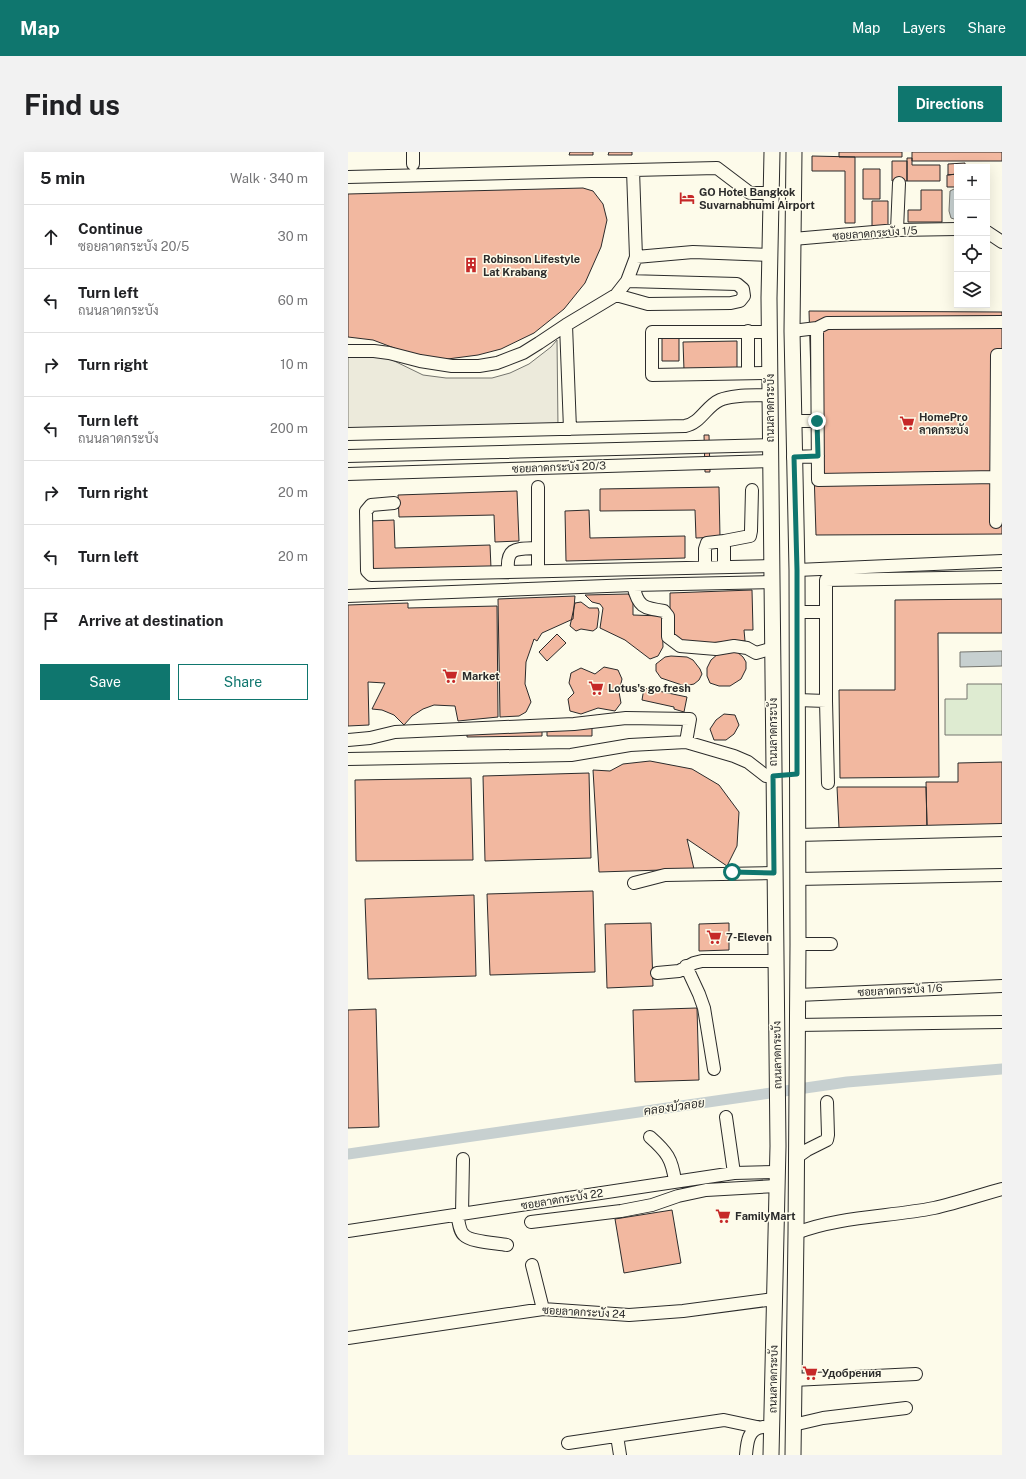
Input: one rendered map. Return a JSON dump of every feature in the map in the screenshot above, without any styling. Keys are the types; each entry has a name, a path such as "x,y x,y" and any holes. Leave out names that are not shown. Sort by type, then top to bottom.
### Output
{"main road":[{"name":"ถนนลาดกระบัง","path":"771,1455 765,1426 774,1299 778,1146 773,776 774,648 770,395 772,152"},
{"name":"ถนนลาดกระบัง","path":"793,1455 798,1045 797,570 792,331 794,152"},
{"path":"773,776 797,774"}],"street":[{"path":"348,177 717,168 750,193 771,193"},
{"path":"348,351 374,351 452,366 479,366 497,363 523,353 616,295 627,281 636,257 633,170"},
{"path":"897,230 899,183"},
{"name":"ซอยลาดกระบัง 1/5","path":"793,239 897,230 954,229"},
{"path":"990,234 1002,242"},
{"path":"636,257 693,252 770,254"},
{"path":"616,295 648,304 731,303 740,301 744,296 743,289 737,284 627,281"},
{"path":"792,331 817,328 828,323 1002,322"},
{"path":"566,325 570,429"},
{"path":"817,328 818,480 996,477"},
{"path":"748,331 748,374"},
{"path":"770,332 652,332 652,375 770,373"},
{"path":"996,522 997,355 1002,354"},
{"path":"348,434 685,426 696,422 719,400 732,397 770,395"},
{"path":"793,421 817,421"},
{"name":"ซอยลาดกระบัง 20/3","path":"348,456 771,445"},
{"path":"648,448 648,463"},
{"path":"539,450 540,468"},
{"path":"368,455 368,473"},
{"path":"794,457 818,456"},
{"name":"ซอยลาดกระบัง 20/3","path":"348,474 771,460"},
{"path":"538,487 538,571"},
{"path":"705,566 705,549 707,543 750,536 752,490"},
{"path":"394,503 371,505 366,511 368,571 371,575 705,566 773,566"},
{"path":"724,541 724,566"},
{"path":"508,571 508,556 510,552 515,550 538,548"},
{"path":"797,570 1002,562"},
{"path":"828,783 826,580 1002,576"},
{"path":"348,596 633,585 773,582"},
{"path":"633,585 640,605 646,609 664,611 668,616 668,637 680,646 716,649 734,646 747,648 756,653 774,648"},
{"path":"797,612 826,612"},
{"path":"797,700 826,701"},
{"path":"348,740 370,738 395,732 574,724 641,718 690,719 686,742"},
{"path":"348,759 571,755 630,745 686,742 734,756 748,762 766,776 773,776"},
{"path":"797,835 1002,830"},
{"path":"634,884 664,875 774,873"},
{"path":"797,879 1002,875"},
{"path":"798,944 831,944"},
{"path":"657,973 679,971 686,966 702,961 775,961"},
{"path":"686,966 704,1008 714,1069"},
{"name":"ซอยลาดกระบัง 1/6","path":"798,995 1002,986"},
{"path":"797,1025 1001,1022"},
{"path":"797,1157 827,1140 827,1102"},
{"path":"726,1117 734,1173"},
{"path":"650,1138 663,1148 670,1158 675,1181"},
{"path":"463,1159 459,1214 460,1229 464,1235 470,1239 506,1245"},
{"name":"ซอยลาดกระบัง 22","path":"348,1232 734,1173 777,1179"},
{"path":"531,1222 629,1209 706,1190 777,1179"},
{"path":"796,1232 861,1218 935,1208 1002,1188"},
{"path":"532,1264 543,1309"},
{"name":"ซอยลาดกระบัง 24","path":"348,1338 543,1309 629,1315 683,1311 774,1299"},
{"path":"793,1380 916,1374"},
{"path":"793,1425 823,1418 906,1408"},
{"path":"568,1443 724,1420 765,1426"},
{"path":"746,1455 750,1434 765,1426"},
{"path":"617,1436 620,1455"}],"green space":[{"path":"967,684 1002,684 1002,735 945,735 945,699 967,699"}],"shaded area":[{"path":"954,189 954,219 951,218 949,211 950,191"},
{"path":"557,340 558,427 348,433 348,357 378,355 386,357 423,375 446,378 492,378 510,373 529,364 551,347"},
{"path":"1002,651 1002,666 960,667 960,652"}],"building":[{"path":"570,152 593,152 593,155 569,155"},
{"path":"609,152 632,152 632,155 608,155"},
{"path":"839,152 902,152 902,157 839,157"},
{"path":"912,152 1002,152 1002,161 912,161"},
{"path":"812,156 855,157 855,223 845,223 845,171 812,171"},
{"path":"907,158 912,158 912,165 940,165 940,181 907,181"},
{"path":"892,161 907,161 907,181 892,181"},
{"path":"965,163 954,164 954,174 948,175 948,164"},
{"path":"863,169 880,169 880,199 863,199"},
{"path":"954,174 954,187 947,187 947,175"},
{"name":"Robinson Lifestyle Lat Krabang","path":"583,188 593,191 603,204 607,220 601,247 585,283 564,309 534,333 501,349 478,355 440,360 418,357 373,340 348,337 348,194"},
{"path":"921,190 942,190 942,222 908,222 908,210 921,210"},
{"path":"872,201 888,201 888,227 872,227"},
{"name":"HomePro ลาดกระบัง","path":"809,311 1002,312 1002,534 816,535"},
{"path":"662,337 679,337 679,361 662,361"},
{"path":"737,341 737,370 684,370 683,342"},
{"path":"704,435 709,435 710,472 705,472"},
{"path":"719,487 720,537 696,538 695,510 600,511 600,489"},
{"path":"517,491 519,541 495,542 494,515 399,517 398,495"},
{"path":"589,510 590,538 685,536 685,558 566,561 565,511"},
{"path":"394,520 395,548 490,545 491,568 371,571 370,521"},
{"path":"752,590 753,630 744,630 745,641 681,644 670,632 670,593"},
{"path":"628,594 633,599 633,615 662,616 663,647 658,656 650,659 625,640 600,628 603,608 600,604 592,602 585,595"},
{"path":"575,596 573,619 542,633 537,641 534,639 526,662 525,684 531,702 526,712 519,716 500,717 498,599"},
{"path":"1002,599 1002,633 938,633 939,777 840,778 839,690 895,690 895,600"},
{"path":"581,602 589,608 598,608 597,628 593,631 581,629 576,631 570,626 575,603"},
{"path":"408,603 408,608 497,606 498,717 458,721 455,706 434,705 423,709 412,716 404,725 394,715 382,710 372,709 385,683 368,682 369,725 348,726 348,605"},
{"path":"557,634 566,643 547,661 539,652"},
{"path":"737,652 746,662 746,669 741,679 730,686 719,686 710,683 707,676 707,668 711,660 719,653"},
{"path":"665,657 687,657 693,660 702,674 699,680 694,684 685,686 661,678 656,671 656,664"},
{"name":"Lotus's go fresh","path":"604,667 618,670 622,679 619,692 621,703 615,711 598,708 581,714 570,711 568,699 574,693 569,683 571,673 581,668 595,674"},
{"path":"644,688 687,697 684,712 674,709 674,707 642,700"},
{"path":"724,714 735,715 739,725 734,734 726,740 714,740 710,729 716,720"},
{"path":"547,725 592,725 592,736 547,736"},
{"path":"542,727 542,736 467,737 467,729"},
{"path":"650,761 692,769 719,785 739,812 737,846 727,866 687,839 694,869 599,872 593,770 610,771 623,764"},
{"path":"1002,762 1002,826 927,826 926,782 958,782 958,763"},
{"path":"589,773 591,858 485,861 483,776"},
{"path":"471,778 473,860 356,861 355,780"},
{"path":"837,787 926,787 927,826 839,828"},
{"path":"593,891 595,972 490,975 487,894"},
{"path":"474,895 476,976 368,979 365,899"},
{"path":"651,923 653,986 607,988 605,924"},
{"name":"7-Eleven","path":"729,923 729,950 699,951 699,924"},
{"path":"697,1008 699,1080 635,1082 633,1010"},
{"path":"376,1009 379,1127 348,1128 348,1010"},
{"path":"672,1210 681,1263 624,1273 615,1219"}],"waterway":[{"name":"คลองบัวลอย","path":"348,1154 847,1082 1002,1069"}],"place":[{"name":"GO Hotel Bangkok Suvarnabhumi Airport","path":"687,198"},
{"name":"Robinson Lifestyle Lat Krabang","path":"471,265"},
{"name":"HomePro ลาดกระบัง","path":"907,423"},
{"name":"Market","path":"450,676"},
{"name":"Lotus's go fresh","path":"596,688"},
{"name":"7-Eleven","path":"714,937"},
{"name":"FamilyMart","path":"723,1216"},
{"name":"Удобрения","path":"810,1373"}],"route":[{"path":"732,872 774,873 773,776 797,774 797,570 794,457 818,456 817,421"}]}
